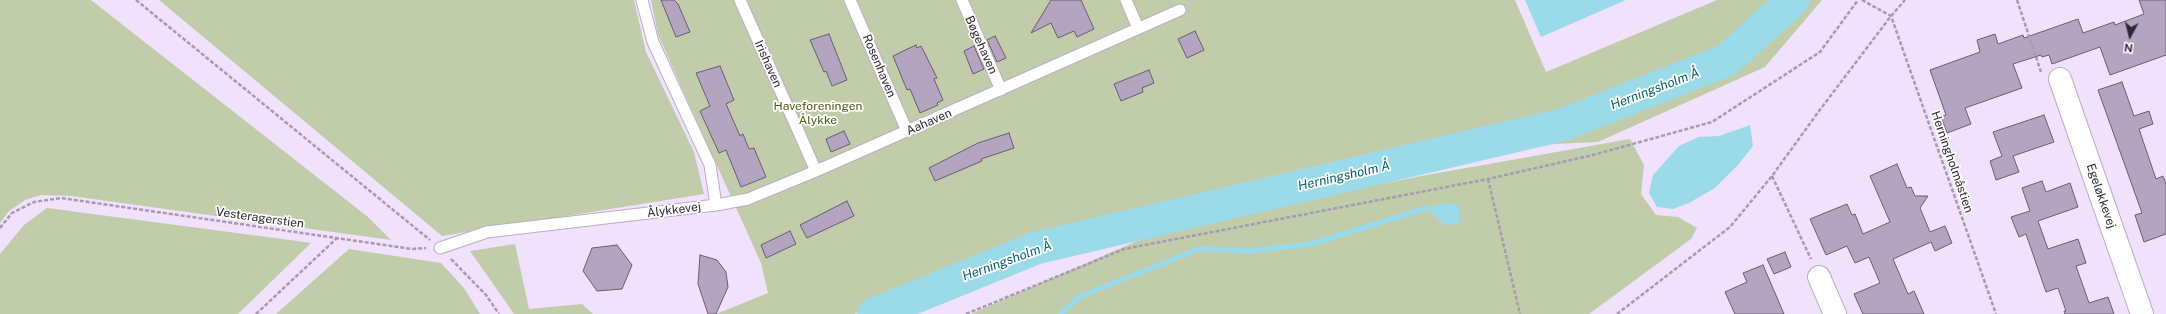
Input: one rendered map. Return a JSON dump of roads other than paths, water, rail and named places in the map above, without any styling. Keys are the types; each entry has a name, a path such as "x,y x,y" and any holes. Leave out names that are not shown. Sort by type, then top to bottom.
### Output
{"street":[{"name":"Egeløkkevej","path":"2060,79 2142,314"},
{"path":"1819,277 1834,314"}],"lane":[{"name":"Ålykkevej","path":"440,248 487,232 716,205 710,165 652,42 642,0"},
{"name":"Irishaven","path":"740,0 816,171"},
{"name":"Rosenhaven","path":"850,0 907,131"},
{"name":"Bøgehaven","path":"962,0 1001,90"},
{"path":"1126,0 1138,28"},
{"name":"Aahaven","path":"716,205 748,198 816,171 1180,10"}],"waterway":[{"name":"Herningsholm Å","path":"874,314 1036,248 1562,125 1727,60 1793,0"},
{"path":"1060,314 1079,297 1199,249 1249,251 1311,244 1427,208"}],"park label":[{"name":"Haveforeningen Ålykke","path":"818,113"}]}
